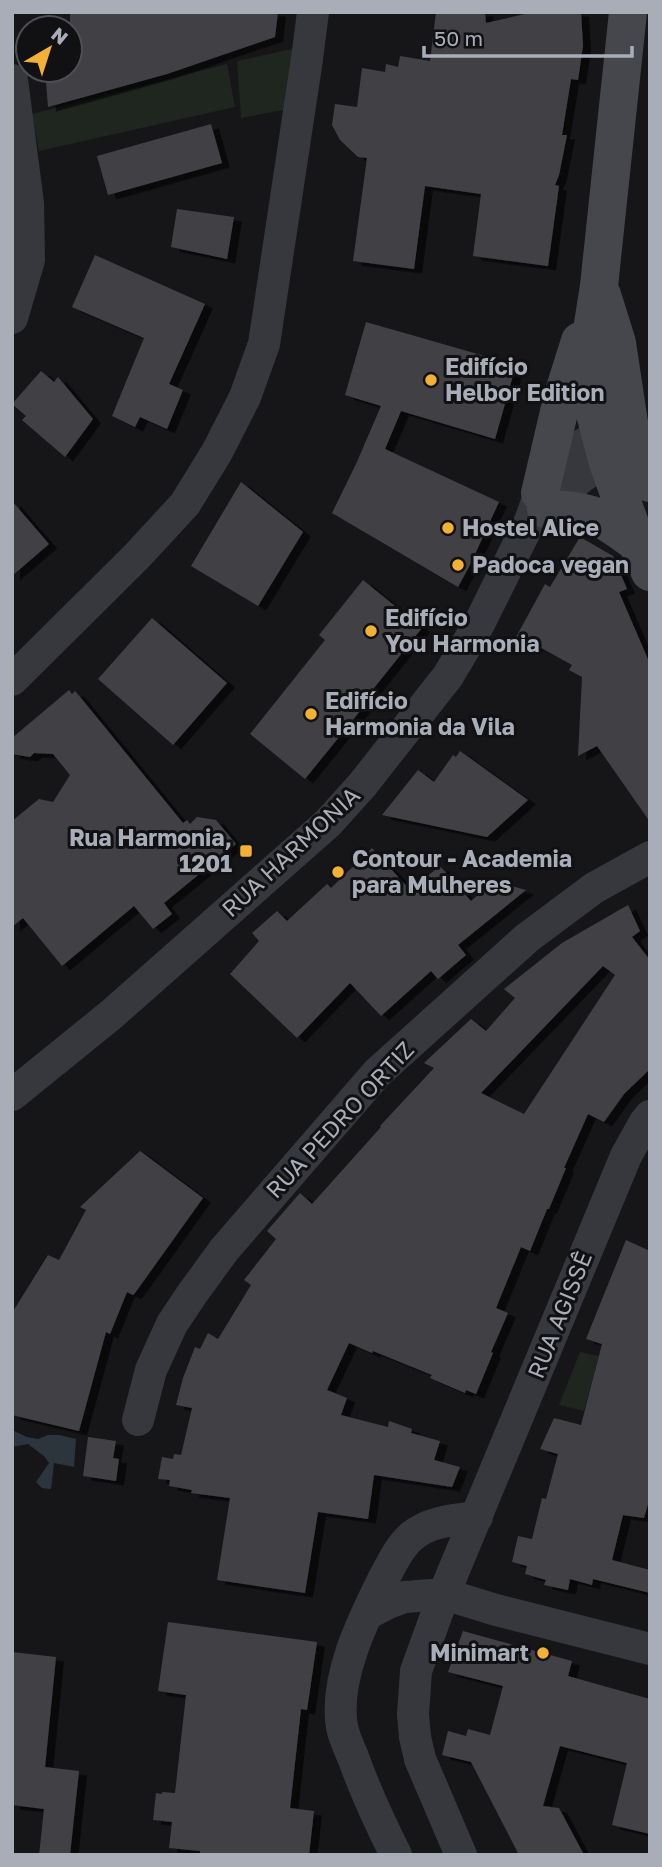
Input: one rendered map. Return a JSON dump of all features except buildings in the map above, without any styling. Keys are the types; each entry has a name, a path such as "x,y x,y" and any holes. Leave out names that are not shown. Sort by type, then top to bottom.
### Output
{"street":[{"path":"12,680 186,504 245,397 264,344 313,12"},
{"path":"630,15 599,286 589,349 593,406 625,452 643,557"},
{"path":"12,80 28,203 29,260 12,318"},
{"path":"599,286 563,394 539,508 579,510 607,520 643,557"},
{"name":"RUA HARMONIA","path":"12,1095 112,1014 328,823 363,784 448,676 480,622 567,458 582,445 625,452"},
{"name":"RUA PEDRO ORTIZ","path":"138,1420 151,1370 173,1324 192,1294 224,1250 377,1073 527,938 594,888 650,857"},
{"name":"RUA AGISSÊ","path":"461,1855 421,1759 415,1737 413,1714 416,1671 444,1594 626,1156 650,1116"},
{"path":"396,1855 371,1804 342,1730 345,1680 366,1614 396,1556 411,1537 440,1522 477,1517"},
{"path":"366,1614 405,1597 444,1594 650,1649"}],"shaded area":[{"path":"297,48 294,108 241,118 237,61"},
{"path":"227,64 235,107 39,151 32,114"},
{"path":"580,1352 599,1356 584,1411 559,1405"},
{"path":"12,1430 38,1439 59,1435 76,1439 74,1467 54,1463 51,1489 42,1488 36,1482 49,1463 28,1444 12,1447"}],"place":[{"name":"Edifício Helbor Edition","path":"431,380"},
{"name":"Hostel Alice","path":"448,528"},
{"name":"Padoca vegan","path":"458,565"},
{"name":"Edifício You Harmonia","path":"371,631"},
{"name":"Edifício Harmonia da Vila","path":"311,714"},
{"name":"Rua Harmonia, 1201","path":"246,851"},
{"name":"Contour - Academia para Mulheres","path":"338,872"},
{"name":"Minimart","path":"543,1653"}]}
